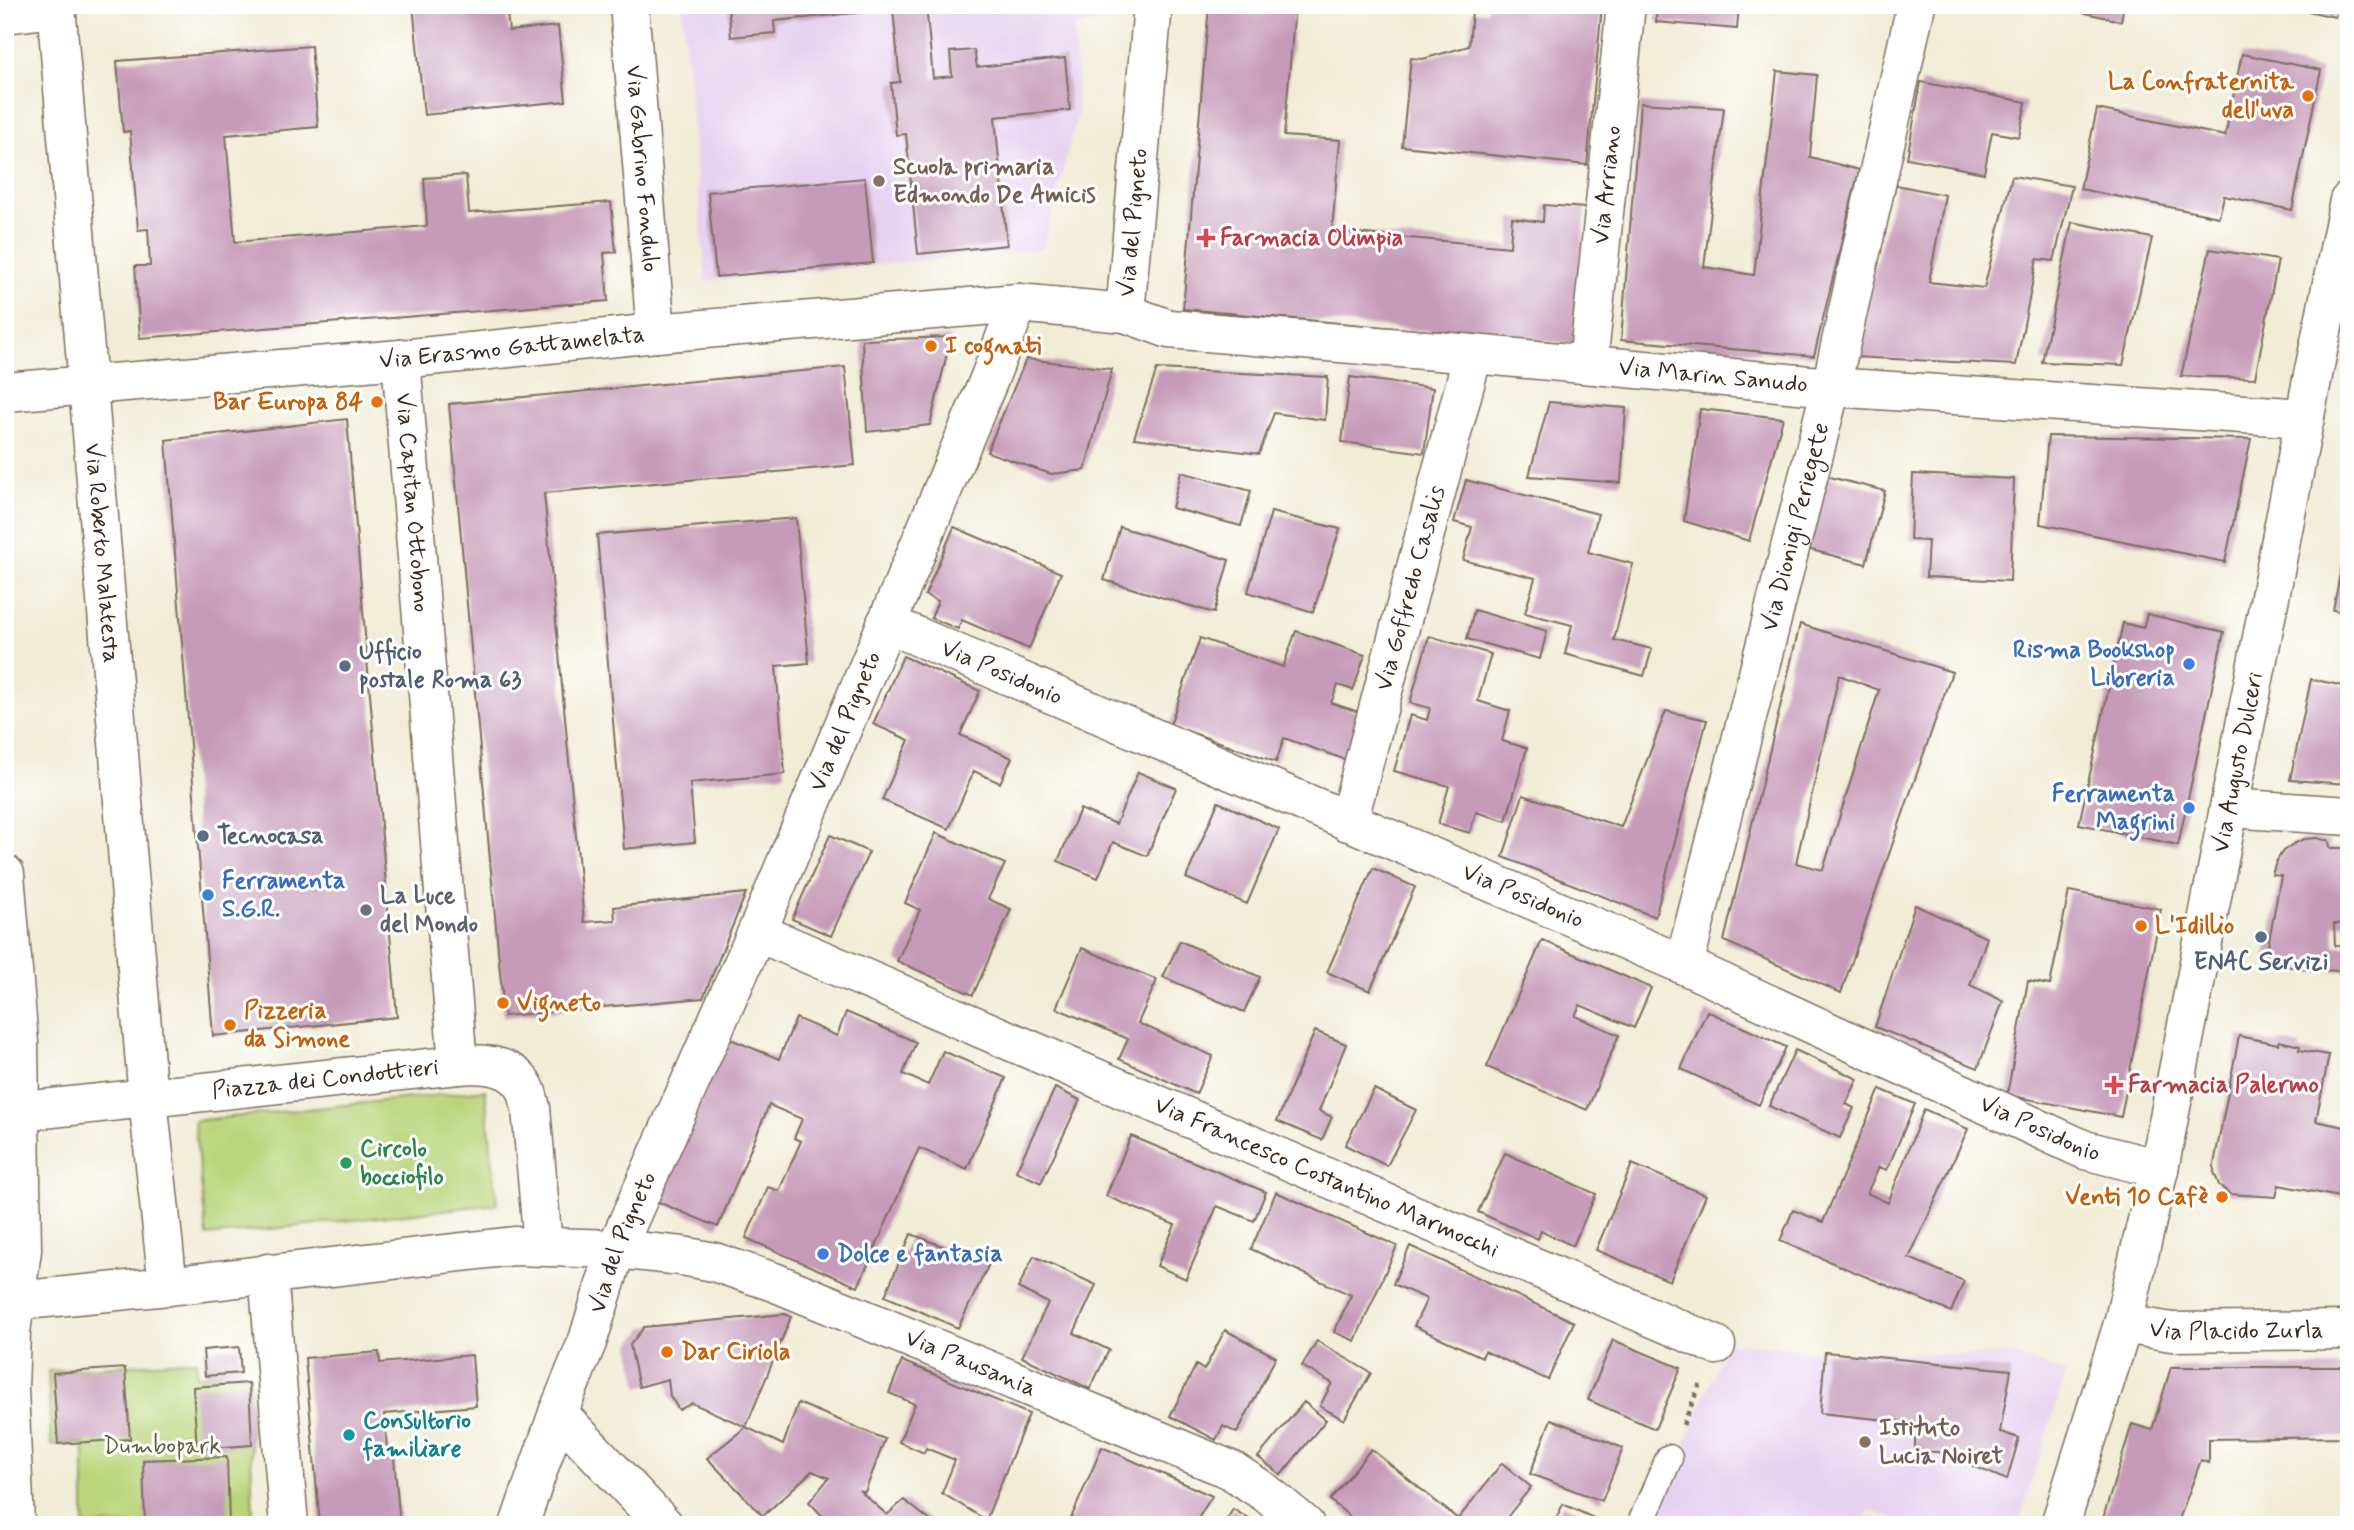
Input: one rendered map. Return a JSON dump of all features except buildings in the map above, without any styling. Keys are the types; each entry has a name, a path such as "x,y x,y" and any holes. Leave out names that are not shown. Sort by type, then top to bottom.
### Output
{"street":[{"name":"Via Gabrino Fondulo","path":"629,5 656,333"},
{"name":"Via del Pigneto","path":"519,1525 558,1413 588,1340 616,1249 757,932 990,377 1018,303 1125,313 1153,5"},
{"name":"Via Arriano","path":"1588,364 1626,5"},
{"name":"Via Dionigi Periegete","path":"1684,965 1831,387 1916,5"},
{"path":"5,14 56,7"},
{"name":"Via Roberto Malatesta","path":"56,7 148,1099"},
{"name":"Via Augusto Dulceri","path":"2060,1525 2123,1324 2160,1168 2349,201"},
{"name":"Via Erasmo Gattamelata","path":"5,392 1018,303"},
{"name":"Via Marin Sanudo","path":"1125,313 1168,330 1473,354 1831,387 2305,418"},
{"name":"Via Goffredo Casalis","path":"1348,822 1473,354"},
{"name":"Via Capitan Ottobono","path":"401,359 458,1065"},
{"name":"Via Posidonio","path":"886,623 1684,965 2085,1150 2160,1168"},
{"path":"2229,808 2349,817"},
{"path":"5,874 19,1044 12,1112 22,1250 10,1302 9,1388 15,1525"},
{"name":"Via Francesco Costantino Marmocchi","path":"757,932 1716,1345"},
{"name":"Piazza dei Condottieri","path":"12,1112 458,1065 498,1068 514,1074 525,1087 531,1108 543,1246"},
{"path":"148,1099 168,1286"},
{"path":"10,1302 514,1246 616,1249"},
{"name":"Via Pausania","path":"616,1249 714,1262 774,1282 1231,1469 1305,1525"},
{"path":"268,1273 289,1525"},
{"name":"Via Placido Zurla","path":"2123,1324 2172,1332 2349,1330"},
{"path":"558,1413 664,1525"}],"lane":[{"path":"1640,1525 1669,1458"}],"path":[{"path":"1669,1458 1716,1345"}],"shaded area":[{"name":"Scuola primaria Edmondo De Amicis","path":"682,5 1102,5 1101,22 1074,26 1078,112 1043,249 706,281"},
{"name":"Istituto Lucia Noiret","path":"1727,1342 1825,1352 2015,1355 2066,1373 2018,1525 1912,1525 1869,1510 1863,1525 1651,1525"}],"green space":[{"name":"Circolo bocciofilo","path":"485,1090 497,1204 207,1236 194,1121"},
{"name":"Dumbopark","path":"196,1360 197,1376 249,1373 253,1525 84,1525 84,1444 51,1445 48,1371"}],"place":[{"name":"La Confraternita dell'uva","path":"2308,96"},
{"name":"Scuola primaria Edmondo De Amicis","path":"879,181"},
{"name":"Farmacia Olimpia","path":"1206,238"},
{"name":"I cognati","path":"931,346"},
{"name":"Bar Europa 84","path":"377,402"},
{"name":"Risma Bookshop Libreria","path":"2189,664"},
{"name":"Ufficio postale Roma 63","path":"345,666"},
{"name":"Ferramenta Magrini","path":"2189,808"},
{"name":"Tecnocasa","path":"203,836"},
{"name":"Ferramenta S.G.R.","path":"208,895"},
{"name":"La Luce del Mondo","path":"366,910"},
{"name":"L'Idillio","path":"2141,926"},
{"name":"ENAC Servizi","path":"2261,937"},
{"name":"Vigneto","path":"503,1003"},
{"name":"Pizzeria da Simone","path":"230,1025"},
{"name":"Farmacia Palermo","path":"2114,1085"},
{"name":"Circolo bocciofilo","path":"346,1163"},
{"name":"Venti 10 Cafè","path":"2222,1197"},
{"name":"Dolce e fantasia","path":"823,1254"},
{"name":"Dar Ciriola","path":"667,1352"},
{"name":"Consultorio familiare","path":"349,1435"},
{"name":"Istituto Lucia Noiret","path":"1865,1442"}]}
